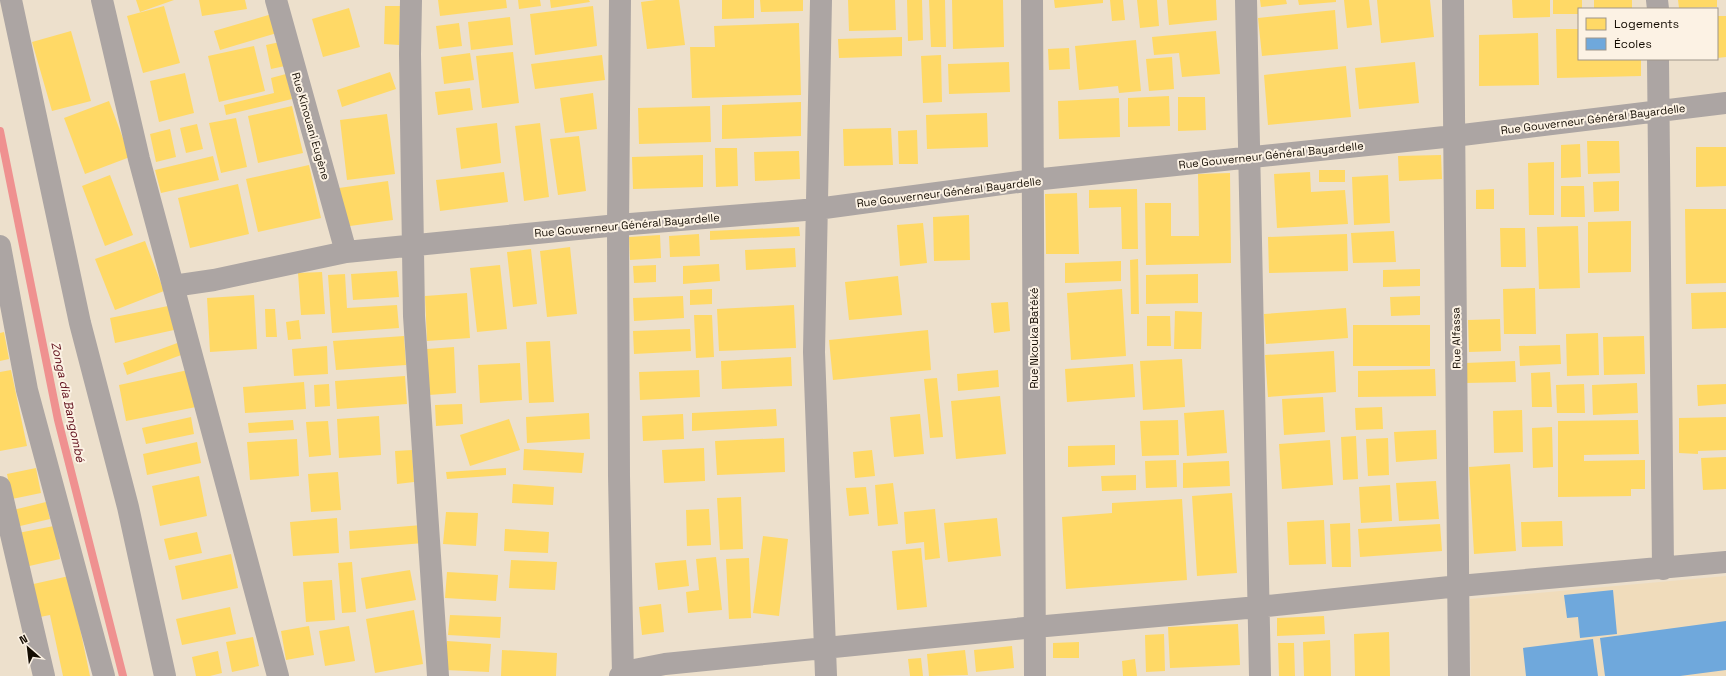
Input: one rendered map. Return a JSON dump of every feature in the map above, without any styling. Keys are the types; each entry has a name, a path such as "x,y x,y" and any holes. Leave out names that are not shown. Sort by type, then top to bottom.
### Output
{"street":[{"path":"11,0 80,323 128,507 165,676"},
{"path":"102,0 139,159 278,676"},
{"name":"Rue Kinouani Eugène","path":"276,0 346,252"},
{"path":"411,0 410,54 414,316 438,676"},
{"path":"620,0 618,225 619,476 622,675 665,664 1035,627 1258,607 1459,586 1726,562"},
{"path":"821,0 814,352 826,676"},
{"name":"Rue Nkouka Batéké","path":"1032,0 1036,676"},
{"path":"1246,0 1260,676"},
{"name":"Rue Alfassa","path":"1453,0 1459,676"},
{"path":"1658,60 1663,568"},
{"name":"Rue Gouverneur Général Bayardelle","path":"174,286 214,280 346,252 618,225 817,209 1034,180 1454,136 1726,103"},
{"path":"0,246 2,268 27,390 104,676"},
{"path":"0,487 44,676"}],"shaded area":[{"path":"1726,576 1726,676 1471,676 1470,599"}],"building: Logements":[{"path":"136,0 174,0 140,12"},
{"path":"199,0 245,0 247,9 202,16"},
{"path":"438,0 506,0 507,8 440,16"},
{"path":"518,0 540,0 541,6 519,9"},
{"path":"550,0 589,0 590,2 551,8"},
{"path":"656,0 679,0 685,45 647,49 641,2"},
{"path":"722,0 754,0 754,18 722,19"},
{"path":"760,0 803,0 803,11 761,12"},
{"path":"848,0 895,0 896,30 849,31"},
{"path":"907,0 922,0 923,40 908,41"},
{"path":"929,0 945,0 946,47 931,47"},
{"path":"952,0 1003,0 1004,47 953,49"},
{"path":"1054,0 1103,0 1103,3 1055,8"},
{"path":"1110,0 1123,0 1125,20 1112,21"},
{"path":"1137,0 1157,0 1159,26 1140,28"},
{"path":"1167,0 1216,0 1217,20 1169,25"},
{"path":"1260,0 1286,0 1287,4 1261,7"},
{"path":"1298,0 1336,0 1336,2 1299,5"},
{"path":"1344,0 1369,0 1372,25 1347,28"},
{"path":"1377,0 1430,0 1434,37 1381,43"},
{"path":"1512,0 1550,0 1550,17 1513,18"},
{"path":"1553,0 1582,0 1582,8 1578,8 1578,14 1553,14"},
{"path":"1594,0 1632,0 1632,8 1594,8"},
{"path":"1678,0 1717,0 1717,7 1679,8"},
{"path":"164,6 180,63 143,73 127,16"},
{"path":"385,6 400,6 399,45 384,44"},
{"path":"593,6 597,46 535,55 530,14"},
{"path":"349,8 360,47 323,57 312,19"},
{"path":"1335,10 1338,49 1262,56 1258,18"},
{"path":"272,14 277,33 220,50 214,31"},
{"path":"1718,16 1726,16 1726,57 1718,58"},
{"path":"510,17 513,45 471,50 468,22"},
{"path":"459,23 462,46 439,49 436,26"},
{"path":"799,23 801,95 692,98 690,47 715,47 714,26"},
{"path":"1556,29 1578,29 1578,60 1641,60 1641,76 1557,78"},
{"path":"71,31 91,101 52,111 32,42"},
{"path":"1216,31 1220,74 1182,77 1179,53 1154,55 1152,37"},
{"path":"1538,33 1539,85 1479,86 1479,35"},
{"path":"902,37 902,56 839,58 838,39"},
{"path":"1136,40 1141,91 1119,93 1118,86 1079,90 1075,46"},
{"path":"280,42 285,66 271,69 266,45"},
{"path":"254,46 265,91 219,102 208,56"},
{"path":"1069,48 1070,69 1049,70 1048,49"},
{"path":"513,52 519,103 482,108 476,56"},
{"path":"470,53 474,80 444,84 441,57"},
{"path":"602,55 605,80 535,89 531,64"},
{"path":"941,55 942,102 923,103 921,56"},
{"path":"1172,57 1174,89 1149,91 1146,59"},
{"path":"1009,62 1010,92 949,94 948,64"},
{"path":"1415,62 1419,103 1359,109 1355,68"},
{"path":"1346,66 1351,117 1268,125 1264,75"},
{"path":"390,72 396,89 342,107 337,90"},
{"path":"185,73 194,113 159,122 150,81"},
{"path":"286,74 292,99 226,115 224,105 274,93 271,78"},
{"path":"470,88 473,110 438,115 435,92"},
{"path":"593,93 597,129 565,133 560,98"},
{"path":"1169,96 1170,126 1128,127 1128,98"},
{"path":"1178,97 1205,97 1206,130 1178,131"},
{"path":"1119,98 1120,137 1059,139 1058,101"},
{"path":"109,101 130,157 85,174 64,118"},
{"path":"801,102 801,136 722,139 722,105"},
{"path":"292,106 303,153 258,163 248,116"},
{"path":"710,106 711,142 639,144 638,108"},
{"path":"987,113 988,147 927,149 926,115"},
{"path":"387,114 395,174 347,180 340,120"},
{"path":"236,118 247,167 221,173 209,123"},
{"path":"497,123 501,163 461,169 456,128"},
{"path":"540,123 549,197 524,201 515,126"},
{"path":"197,124 203,149 186,153 180,128"},
{"path":"891,128 893,165 844,166 843,129"},
{"path":"170,129 176,157 156,162 150,134"},
{"path":"917,130 918,164 899,164 898,131"},
{"path":"579,136 586,191 558,195 550,139"},
{"path":"1587,141 1619,141 1620,173 1588,174"},
{"path":"1580,144 1581,177 1561,178 1561,145"},
{"path":"1696,147 1726,147 1726,186 1696,187"},
{"path":"715,148 737,148 738,186 716,187"},
{"path":"799,151 800,179 755,181 754,152"},
{"path":"703,155 703,187 633,189 632,157"},
{"path":"1441,155 1442,179 1399,181 1398,156"},
{"path":"213,156 219,180 161,193 155,170"},
{"path":"1554,162 1554,215 1529,215 1528,163"},
{"path":"309,165 321,218 258,232 246,179"},
{"path":"1319,170 1345,170 1345,182 1319,182"},
{"path":"504,172 508,202 440,211 436,180"},
{"path":"1310,172 1311,192 1345,190 1348,224 1277,228 1274,174"},
{"path":"1230,173 1231,263 1146,265 1145,203 1171,203 1171,236 1199,236 1198,174"},
{"path":"110,175 133,235 105,246 82,186"},
{"path":"1388,175 1390,223 1354,225 1352,177"},
{"path":"388,181 393,220 343,227 339,188"},
{"path":"1619,181 1619,211 1594,212 1593,182"},
{"path":"238,184 249,234 190,248 178,198"},
{"path":"1561,186 1584,186 1585,217 1561,217"},
{"path":"1137,189 1138,249 1122,249 1121,207 1089,208 1089,190"},
{"path":"1494,189 1494,209 1476,209 1476,190"},
{"path":"1077,193 1079,254 1046,254 1045,194"},
{"path":"1685,209 1726,209 1726,283 1686,284"},
{"path":"969,215 970,260 934,261 933,217"},
{"path":"1631,221 1631,272 1588,273 1588,222"},
{"path":"923,223 927,263 900,266 897,225"},
{"path":"1578,226 1580,288 1539,289 1537,227"},
{"path":"799,227 800,236 710,240 710,231"},
{"path":"1500,228 1525,228 1526,267 1501,267"},
{"path":"1394,231 1396,262 1353,263 1351,233"},
{"path":"699,234 700,256 670,257 669,236"},
{"path":"1347,234 1348,271 1269,273 1268,237"},
{"path":"660,235 661,258 630,260 629,237"},
{"path":"145,241 164,291 115,310 95,259"},
{"path":"570,247 577,314 547,317 540,251"},
{"path":"795,248 796,267 746,270 745,250"},
{"path":"531,249 537,304 513,307 507,252"},
{"path":"1138,259 1139,314 1131,314 1130,260"},
{"path":"1121,261 1121,281 1065,283 1065,263"},
{"path":"719,264 720,281 683,284 683,266"},
{"path":"500,265 507,329 477,332 470,268"},
{"path":"656,265 656,282 634,283 633,266"},
{"path":"1420,269 1420,286 1383,287 1383,270"},
{"path":"397,271 399,297 353,300 351,274"},
{"path":"322,272 325,314 301,315 298,273"},
{"path":"345,274 347,308 397,305 399,328 332,333 328,275"},
{"path":"1198,274 1198,303 1146,304 1146,275"},
{"path":"898,276 902,315 849,320 845,282"},
{"path":"1535,288 1536,334 1504,334 1503,289"},
{"path":"712,289 712,304 690,305 690,290"},
{"path":"1122,289 1126,356 1071,360 1067,293"},
{"path":"1726,292 1726,328 1692,329 1691,293"},
{"path":"467,293 470,338 427,341 425,296"},
{"path":"254,295 257,349 210,352 207,298"},
{"path":"683,296 684,318 634,321 633,298"},
{"path":"1420,296 1420,315 1391,316 1390,297"},
{"path":"1008,302 1010,331 994,333 991,303"},
{"path":"794,305 796,348 719,351 717,309"},
{"path":"168,306 174,330 115,343 110,318"},
{"path":"1346,308 1348,338 1266,344 1264,314"},
{"path":"265,309 275,309 277,337 266,337"},
{"path":"1175,311 1202,312 1201,349 1174,349"},
{"path":"694,315 712,315 714,357 696,358"},
{"path":"1147,316 1170,316 1171,346 1147,346"},
{"path":"1500,319 1501,351 1469,352 1468,320"},
{"path":"299,320 301,339 288,340 286,322"},
{"path":"1353,325 1430,325 1430,366 1353,366"},
{"path":"690,329 691,351 634,354 633,331"},
{"path":"928,330 931,370 833,380 829,340"},
{"path":"4,332 9,359 0,361 0,333"},
{"path":"1598,333 1599,375 1567,376 1566,334"},
{"path":"404,336 406,365 336,370 333,341"},
{"path":"1644,336 1645,374 1604,375 1603,337"},
{"path":"550,341 554,402 529,403 526,342"},
{"path":"180,342 184,354 127,375 123,363"},
{"path":"1560,345 1561,364 1520,366 1519,346"},
{"path":"327,346 328,374 294,376 292,349"},
{"path":"454,347 456,393 429,395 427,349"},
{"path":"1334,351 1336,392 1268,397 1265,355"},
{"path":"791,357 792,386 722,389 721,361"},
{"path":"1182,359 1185,407 1143,410 1140,361"},
{"path":"1515,361 1516,382 1466,383 1465,363"},
{"path":"520,363 522,400 480,403 478,365"},
{"path":"1133,364 1135,397 1067,402 1065,369"},
{"path":"1435,369 1436,396 1358,397 1358,371"},
{"path":"11,370 27,446 0,451 0,372"},
{"path":"188,370 196,407 126,421 119,385"},
{"path":"699,370 700,397 640,400 639,372"},
{"path":"998,370 999,387 958,391 957,374"},
{"path":"1550,372 1552,407 1532,407 1531,373"},
{"path":"405,376 407,404 337,409 335,381"},
{"path":"937,378 943,437 930,438 924,379"},
{"path":"304,382 306,409 245,413 243,387"},
{"path":"1637,383 1638,413 1593,415 1592,385"},
{"path":"329,384 330,406 315,407 314,385"},
{"path":"1584,384 1585,413 1557,413 1556,385"},
{"path":"1726,384 1726,404 1698,406 1697,385"},
{"path":"1000,396 1006,454 956,459 951,401"},
{"path":"1323,397 1325,432 1284,435 1282,399"},
{"path":"462,404 463,424 436,426 435,405"},
{"path":"1382,407 1383,429 1356,430 1355,408"},
{"path":"776,409 777,426 692,431 692,413"},
{"path":"1224,410 1227,453 1187,456 1184,413"},
{"path":"1522,410 1523,452 1494,453 1493,411"},
{"path":"589,413 590,439 527,443 526,417"},
{"path":"683,414 684,439 643,441 642,416"},
{"path":"920,414 924,454 894,457 890,417"},
{"path":"379,416 381,455 339,458 337,419"},
{"path":"191,417 194,434 146,444 142,428"},
{"path":"1726,417 1726,450 1698,451 1698,454 1679,453 1679,418"},
{"path":"509,419 520,450 470,466 460,435"},
{"path":"293,420 294,430 249,433 248,423"},
{"path":"1178,420 1179,455 1142,456 1140,421"},
{"path":"1638,420 1639,454 1584,455 1584,461 1645,460 1645,489 1631,489 1631,496 1558,497 1558,421"},
{"path":"328,421 331,455 309,457 306,422"},
{"path":"1552,427 1553,467 1533,468 1532,428"},
{"path":"1436,430 1437,459 1396,462 1394,432"},
{"path":"1356,436 1358,479 1343,480 1341,437"},
{"path":"784,438 785,472 717,475 715,441"},
{"path":"1388,438 1389,475 1368,476 1366,439"},
{"path":"297,439 299,476 250,480 247,442"},
{"path":"1330,440 1333,485 1282,489 1279,444"},
{"path":"197,442 201,463 147,475 143,454"},
{"path":"1115,445 1115,465 1068,467 1068,446"},
{"path":"704,448 705,481 664,483 662,450"},
{"path":"524,449 584,453 582,473 523,470"},
{"path":"412,450 414,482 397,484 395,451"},
{"path":"872,450 875,476 855,478 853,452"},
{"path":"1726,457 1726,489 1703,490 1701,458"},
{"path":"1176,460 1177,487 1146,488 1145,461"},
{"path":"1229,461 1230,486 1183,488 1183,463"},
{"path":"1510,464 1516,551 1474,554 1469,467"},
{"path":"36,468 41,493 12,499 7,474"},
{"path":"506,468 506,475 447,479 446,472"},
{"path":"338,472 341,510 311,512 308,474"},
{"path":"1136,475 1136,490 1102,491 1101,476"},
{"path":"199,476 207,516 160,526 152,486"},
{"path":"1436,481 1439,519 1399,521 1396,483"},
{"path":"893,483 898,524 878,526 875,485"},
{"path":"513,484 554,487 553,505 512,503"},
{"path":"1390,485 1392,521 1361,523 1359,487"},
{"path":"866,487 869,514 849,516 846,488"},
{"path":"1232,493 1237,573 1197,576 1192,496"},
{"path":"741,497 743,549 720,550 717,498"},
{"path":"1182,499 1187,580 1066,589 1062,517 1112,513 1112,503"},
{"path":"46,502 50,519 16,527 13,510"},
{"path":"709,509 711,545 687,546 686,510"},
{"path":"935,509 940,558 925,560 924,542 906,544 904,512"},
{"path":"446,512 478,513 476,546 443,544"},
{"path":"337,518 339,553 293,556 290,522"},
{"path":"997,518 1001,556 948,562 944,523"},
{"path":"1324,520 1326,564 1289,565 1287,522"},
{"path":"1562,521 1563,546 1522,547 1521,522"},
{"path":"1350,523 1351,567 1332,567 1330,524"},
{"path":"1440,524 1442,551 1360,557 1358,529"},
{"path":"422,525 424,543 350,549 349,531"},
{"path":"54,526 60,559 25,567 18,533"},
{"path":"505,529 549,532 548,553 504,551"},
{"path":"197,532 202,553 169,560 164,539"},
{"path":"763,536 788,539 779,616 753,613"},
{"path":"921,548 927,607 897,610 892,551"},
{"path":"231,554 238,588 182,600 175,566"},
{"path":"716,557 722,610 688,613 686,592 699,590 696,559"},
{"path":"749,558 751,618 729,619 726,559"},
{"path":"511,560 557,562 555,590 509,588"},
{"path":"686,560 689,586 658,590 655,563"},
{"path":"352,562 356,612 342,613 338,563"},
{"path":"410,570 416,600 366,609 361,578"},
{"path":"447,572 498,575 496,601 445,598"},
{"path":"69,576 90,676 63,676 50,615 35,618 29,585"},
{"path":"332,580 335,620 306,622 303,582"},
{"path":"661,604 664,632 642,635 639,607"},
{"path":"230,607 236,634 182,645 176,619"},
{"path":"414,610 423,664 375,673 366,619"},
{"path":"450,615 501,617 500,638 448,635"},
{"path":"1324,616 1325,634 1277,636 1277,618"},
{"path":"1238,624 1240,665 1170,668 1168,627"},
{"path":"309,626 314,655 286,660 281,631"},
{"path":"349,626 355,661 325,666 319,631"},
{"path":"1389,632 1390,676 1355,676 1354,634"},
{"path":"1164,634 1165,671 1146,672 1145,635"},
{"path":"253,637 259,666 232,672 226,642"},
{"path":"1330,640 1331,676 1304,676 1303,642"},
{"path":"447,641 491,644 489,672 445,670"},
{"path":"1079,642 1079,658 1053,658 1053,643"},
{"path":"1278,643 1294,643 1295,676 1279,676"},
{"path":"1012,646 1014,668 976,672 974,650"},
{"path":"502,650 557,653 556,676 501,676"},
{"path":"965,650 968,675 929,676 927,654"},
{"path":"218,651 222,673 210,676 196,676 192,657"},
{"path":"921,658 923,676 910,676 908,659"},
{"path":"1135,659 1137,676 1123,676 1122,661"}],"building: Écoles":[{"path":"1613,590 1617,634 1580,638 1578,617 1567,618 1564,595"},
{"path":"1726,621 1726,670 1680,676 1605,676 1600,638"},
{"path":"1593,639 1598,676 1526,676 1523,648"}],"waterway":[{"name":"Zonga dia Bangombé","path":"0,131 58,420 123,676"}]}
